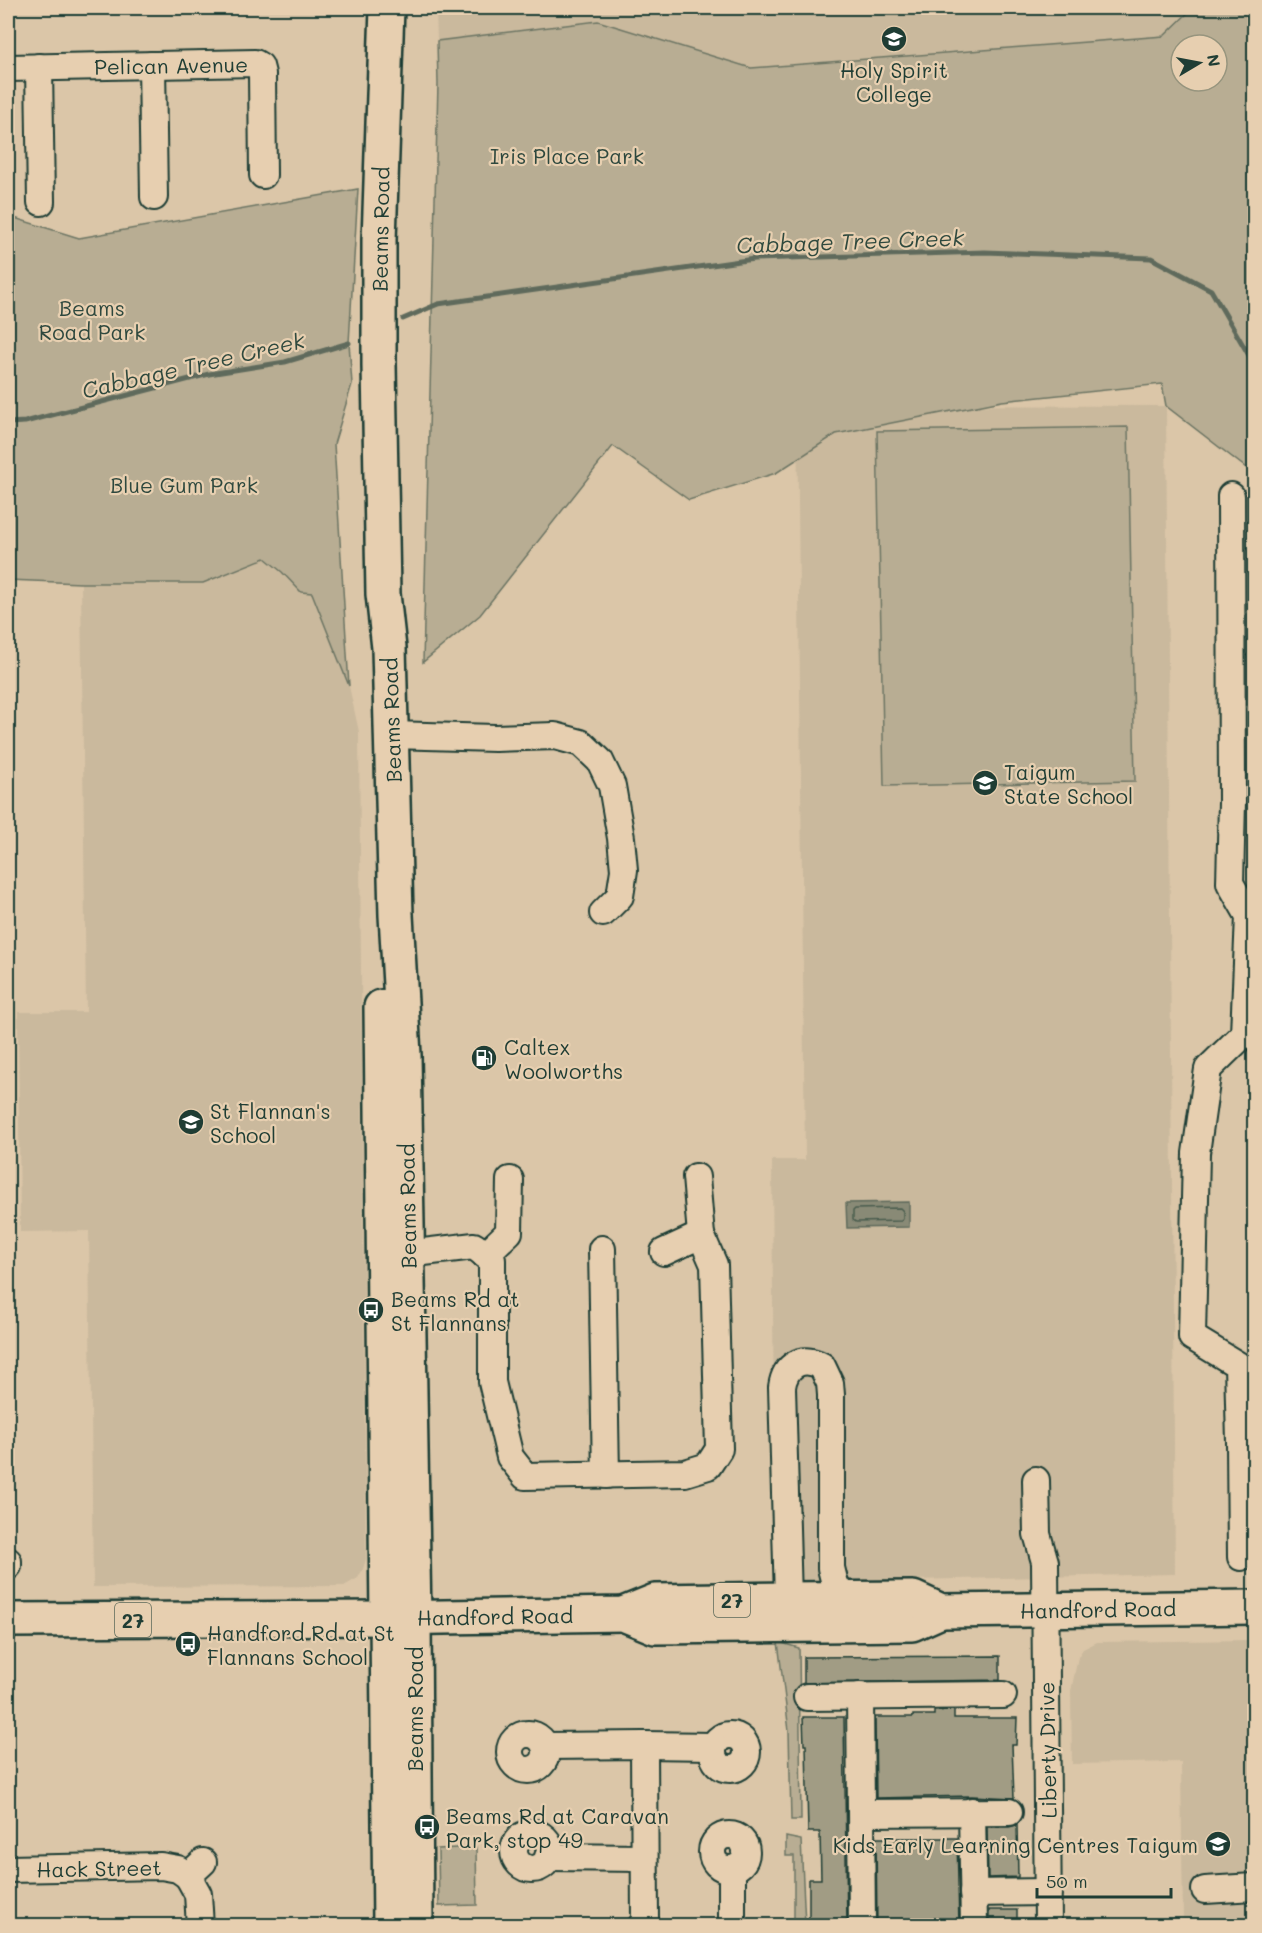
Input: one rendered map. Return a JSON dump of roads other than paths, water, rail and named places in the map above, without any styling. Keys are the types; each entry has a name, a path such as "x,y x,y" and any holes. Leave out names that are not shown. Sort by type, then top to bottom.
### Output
{"main road":[{"name":"Beams Road","path":"387,8 379,240 383,594 389,648 395,893 404,1055 395,1255 400,1618 416,1926"},
{"name":"Beams Road","path":"383,594 378,647 382,883 381,1097 395,1255"},
{"name":"Handford Road","path":"791,1612 844,1599 913,1598 941,1611"},
{"name":"Handford Road","path":"8,1620 400,1618 622,1614 655,1601 912,1624 941,1611 1254,1607"},
{"name":"Beams Road","path":"390,1926 400,1618"}],"street":[{"name":"Pelican Avenue","path":"8,68 255,63 260,66 262,74 262,175"},
{"path":"152,65 154,197"},
{"path":"39,67 41,202"},
{"path":"1231,495 1230,883 1249,916 1244,1034 1208,1070 1196,1153 1192,1337 1238,1365 1247,1444 1241,1557"},
{"path":"392,735 495,738 555,736 581,743 600,760 612,786 621,838 624,870 620,896 603,913"},
{"path":"395,1255 474,1246 492,1260 492,1382 510,1457 525,1476 686,1473 708,1466 718,1449 714,1265 701,1235 696,1177"},
{"path":"485,1255 509,1232 510,1180"},
{"path":"664,1252 701,1235"},
{"path":"602,1249 606,1474"},
{"path":"791,1612 782,1387 786,1371 792,1366 808,1362 822,1366 830,1383 831,1568 835,1584 844,1599"},
{"name":"Liberty Drive","path":"1036,1480 1037,1534 1044,1562 1048,1926"},
{"path":"807,1697 1004,1695"},
{"path":"860,1696 862,1926"},
{"path":"641,1926 645,1921 644,1745"},
{"path":"545,1746 714,1746"},
{"path":"972,1811 974,1926"},
{"path":"862,1813 1009,1812"},
{"path":"548,1857 644,1858"},
{"name":"Hack Street","path":"8,1869 161,1866 196,1869 200,1926"},
{"path":"732,1869 732,1926"},
{"path":"1205,1890 1254,1887"},
{"path":"973,1893 1048,1892"}],"water":[{"path":"909,1202 909,1227 847,1228 846,1203"}],"waterway":[{"name":"Cabbage Tree Creek","path":"403,319 438,304 754,259 985,252 1151,258 1211,290 1254,364"},
{"name":"Cabbage Tree Creek","path":"8,423 25,422 209,374 285,362 349,343"}],"place":[{"name":"Holy Spirit College","path":"894,39"},
{"name":"Taigum State School","path":"985,783"},
{"name":"Caltex Woolworths","path":"484,1058"},
{"name":"St Flannan's School","path":"191,1122"},
{"name":"Beams Rd at St Flannans","path":"371,1310"},
{"name":"Handford Rd at St Flannans School","path":"188,1644"},
{"name":"Beams Rd at Caravan Park, stop 49","path":"427,1827"},
{"name":"Kids Early Learning Centres Taigum","path":"1218,1844"}],"park label":[{"name":"Iris Place Park","path":"567,155"},
{"name":"Beams Road Park","path":"92,319"},
{"name":"Blue Gum Park","path":"184,484"}]}
